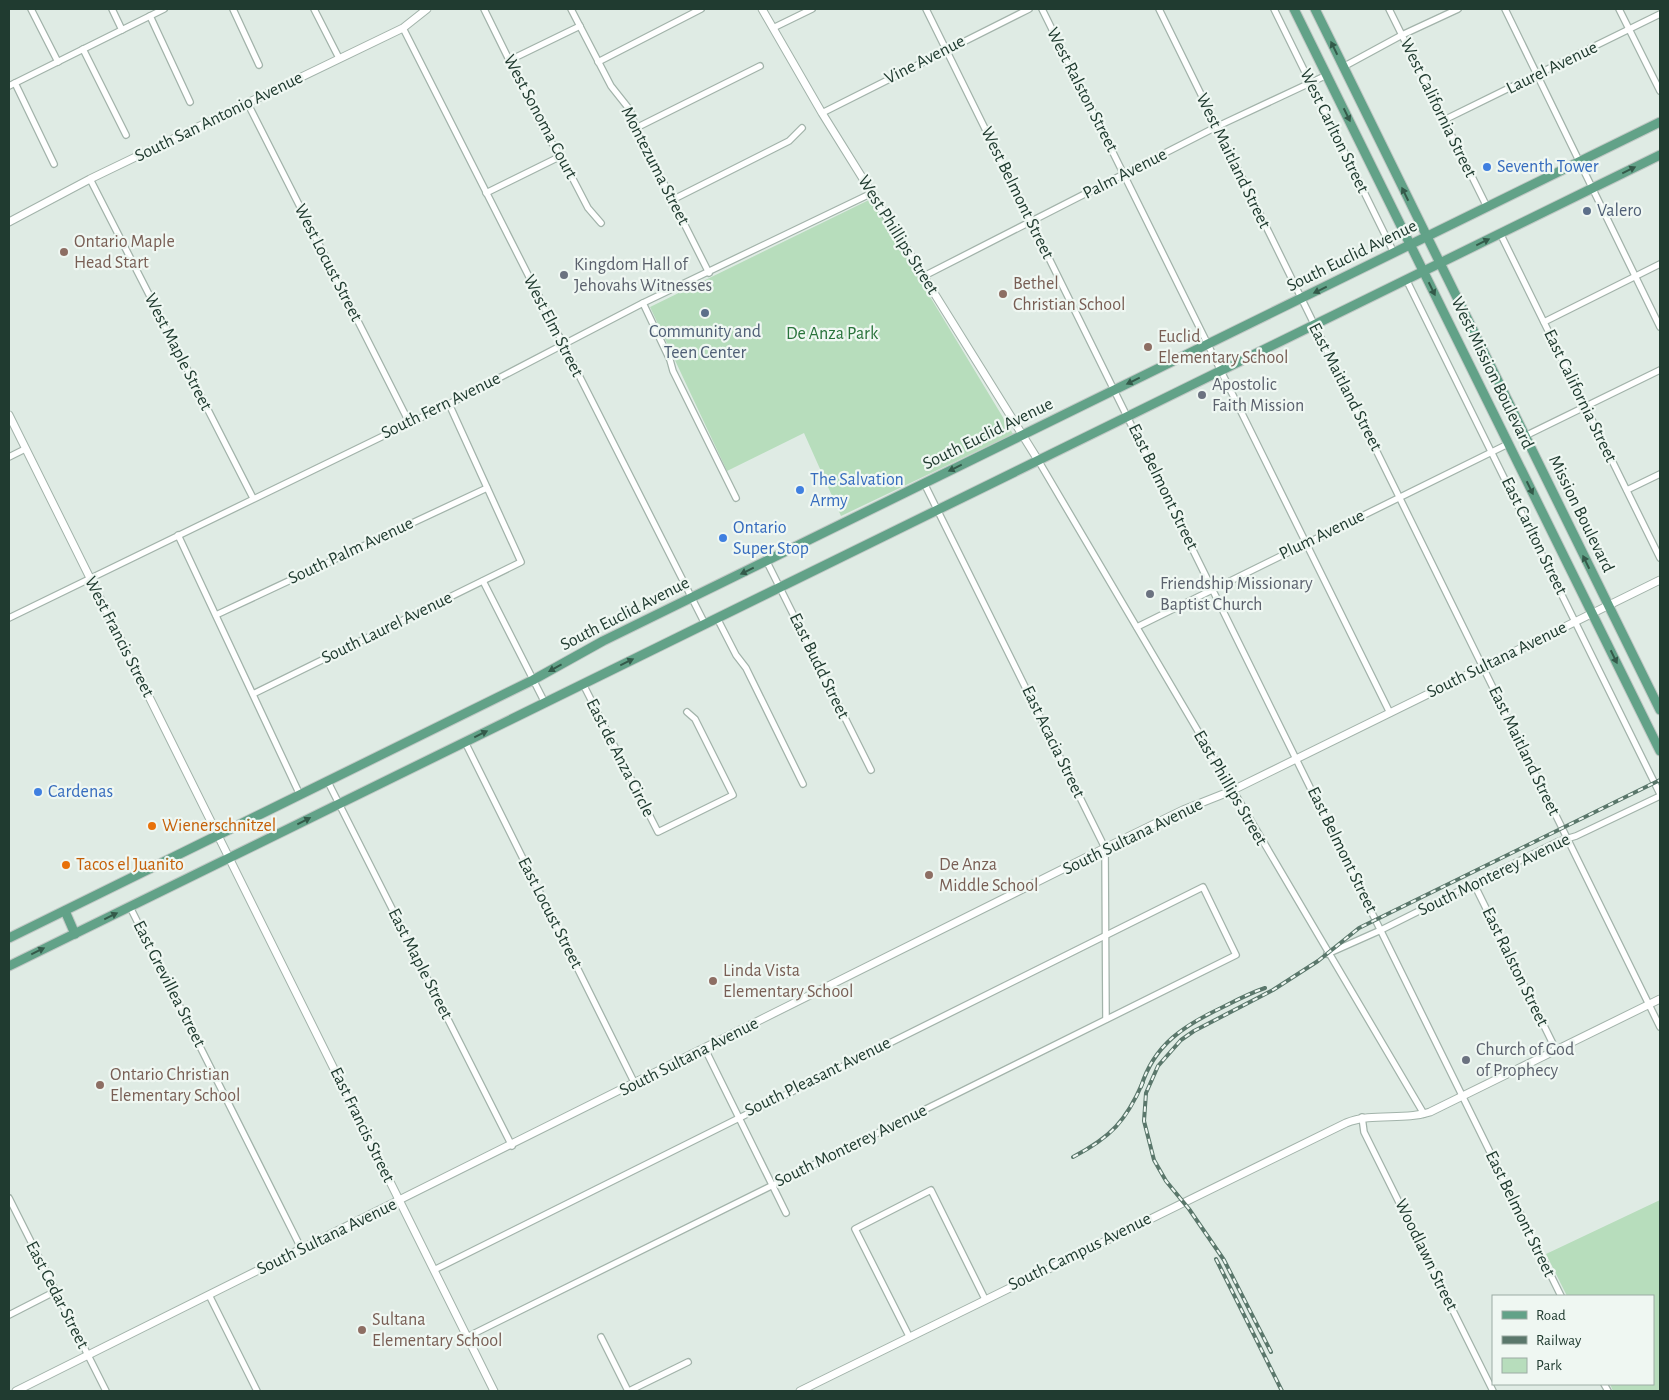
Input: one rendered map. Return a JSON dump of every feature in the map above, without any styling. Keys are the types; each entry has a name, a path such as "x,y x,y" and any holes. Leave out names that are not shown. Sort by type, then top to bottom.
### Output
{"main road":[{"name":"West Mission Boulevard","path":"1294,9 1660,751"},
{"path":"1315,9 1426,237"},
{"name":"South Euclid Avenue","path":"9,938 533,680 603,641 1660,122"},
{"path":"9,966 1660,155"},
{"name":"Mission Boulevard","path":"1426,237 1660,710"},
{"path":"65,911 75,934"}],"street":[{"path":"31,9 58,62"},
{"path":"112,9 122,30"},
{"path":"9,86 164,9"},
{"path":"233,9 259,65"},
{"path":"314,9 339,58"},
{"name":"South San Antonio Avenue","path":"9,222 90,179 403,28 427,9"},
{"name":"West Sonoma Court","path":"484,9 545,133 561,156 588,208 601,222"},
{"name":"Montezuma Street","path":"571,9 611,86 630,110 636,128 709,272"},
{"path":"598,62 701,9"},
{"name":"West Phillips Street","path":"762,9 822,113 1021,436 1038,460"},
{"path":"773,28 812,9"},
{"name":"West Belmont Street","path":"926,9 1122,404"},
{"name":"Vine Avenue","path":"822,113 1028,9"},
{"name":"West Ralston Street","path":"1042,9 1390,713"},
{"name":"West Maitland Street","path":"1159,9 1308,313"},
{"name":"West Carlton Street","path":"1274,9 1394,253"},
{"name":"West California Street","path":"1389,9 1486,207"},
{"path":"1344,67 1402,35 1458,9"},
{"path":"1505,9 1660,327"},
{"path":"1619,9 1660,91"},
{"name":"Laurel Avenue","path":"1444,120 1660,14"},
{"path":"150,16 190,102"},
{"path":"510,60 580,26"},
{"name":"West Elm Street","path":"403,28 705,624"},
{"path":"83,49 126,135"},
{"path":"636,128 760,66"},
{"name":"Palm Avenue","path":"924,276 1216,127 1327,75"},
{"path":"15,83 54,164"},
{"name":"West Locust Street","path":"248,104 409,422"},
{"path":"672,200 789,141 802,128"},
{"path":"486,193 561,156"},
{"name":"West Maple Street","path":"90,179 253,498"},
{"name":"South Fern Avenue","path":"9,618 449,404 643,303 872,193"},
{"name":"East California Street","path":"1500,234 1660,558"},
{"path":"1544,322 1660,264"},
{"name":"East Carlton Street","path":"1406,279 1660,795"},
{"path":"643,303 670,360 673,371 736,498"},
{"name":"East Maitland Street","path":"1308,313 1660,1027"},
{"path":"1525,436 1660,370"},
{"path":"449,404 487,488"},
{"name":"East Belmont Street","path":"1122,404 1561,1295"},
{"name":"West Francis Street","path":"9,415 230,859"},
{"name":"Plum Avenue","path":"1137,627 1508,444"},
{"path":"9,457 25,449"},
{"name":"East Phillips Street","path":"1038,460 1327,954 1424,1114"},
{"path":"1626,490 1660,474"},
{"name":"East Acacia Street","path":"924,483 1105,848 1106,1019"},
{"name":"South Laurel Avenue","path":"253,694 521,562 487,488"},
{"name":"South Palm Avenue","path":"216,615 487,488"},
{"path":"178,535 300,795"},
{"name":"East Budd Street","path":"767,562 871,770"},
{"name":"South Sultana Avenue","path":"19,1391 1105,848 1183,810 1231,791 1660,580"},
{"path":"484,581 544,703"},
{"path":"717,618 736,654 746,668 803,784"},
{"name":"East de Anza Circle","path":"583,684 658,832 733,795 695,719 687,712"},
{"name":"East Locust Street","path":"465,742 635,1084"},
{"name":"East Maple Street","path":"328,782 512,1146"},
{"name":"South Monterey Avenue","path":"1327,954 1381,930 1660,795"},
{"name":"East Francis Street","path":"230,859 494,1391"},
{"name":"East Ralston Street","path":"1474,884 1556,1050"},
{"name":"South Pleasant Avenue","path":"434,1270 1203,887 1236,955"},
{"name":"East Grevillea Street","path":"130,907 302,1250"},
{"name":"South Monterey Avenue","path":"467,1337 1236,955"},
{"path":"1362,1118 1424,1114 1660,999"},
{"path":"705,1049 786,1213"},
{"name":"South Campus Avenue","path":"800,1391 1200,1193 1362,1118"},
{"name":"Woodlawn Street","path":"1362,1118 1364,1132 1493,1391"},
{"path":"909,1336 855,1229 931,1190 985,1299"},
{"name":"East Cedar Street","path":"9,1198 54,1292 106,1391"},
{"path":"9,1316 54,1292"},
{"path":"209,1295 257,1391"},
{"path":"601,1337 629,1391 688,1362"}],"green space":[{"name":"De Anza Park","path":"871,199 1013,434 841,516 804,433 727,471 650,307"},
{"path":"1660,1200 1660,1391 1613,1391 1610,1385 1654,1385 1654,1295 1566,1295 1546,1254"}],"railway":[{"path":"1271,1352 1224,1260 1189,1209 1166,1181 1154,1160 1144,1121 1146,1093 1158,1066 1181,1040 1194,1031 1273,990 1318,961 1359,928 1660,780"},
{"path":"1141,1087 1154,1059 1184,1029 1209,1014 1265,988"},
{"path":"1073,1157 1098,1142 1116,1127 1137,1096 1143,1082"},
{"path":"1216,1259 1282,1391"}],"place":[{"name":"Seventh Tower","path":"1487,167"},
{"name":"Valero","path":"1587,211"},
{"name":"Ontario Maple Head Start","path":"64,252"},
{"name":"Kingdom Hall of Jehovahs Witnesses","path":"564,275"},
{"name":"Bethel Christian School","path":"1003,294"},
{"name":"Community and Teen Center","path":"705,313"},
{"name":"Euclid Elementary School","path":"1148,347"},
{"name":"Apostolic Faith Mission","path":"1202,395"},
{"name":"The Salvation Army","path":"800,490"},
{"name":"Ontario Super Stop","path":"723,538"},
{"name":"Friendship Missionary Baptist Church","path":"1150,594"},
{"name":"Cardenas","path":"38,792"},
{"name":"Wienerschnitzel","path":"152,826"},
{"name":"Tacos el Juanito","path":"66,865"},
{"name":"De Anza Middle School","path":"929,875"},
{"name":"Linda Vista Elementary School","path":"713,981"},
{"name":"Church of God of Prophecy","path":"1466,1060"},
{"name":"Ontario Christian Elementary School","path":"100,1085"},
{"name":"Sultana Elementary School","path":"362,1330"}]}
